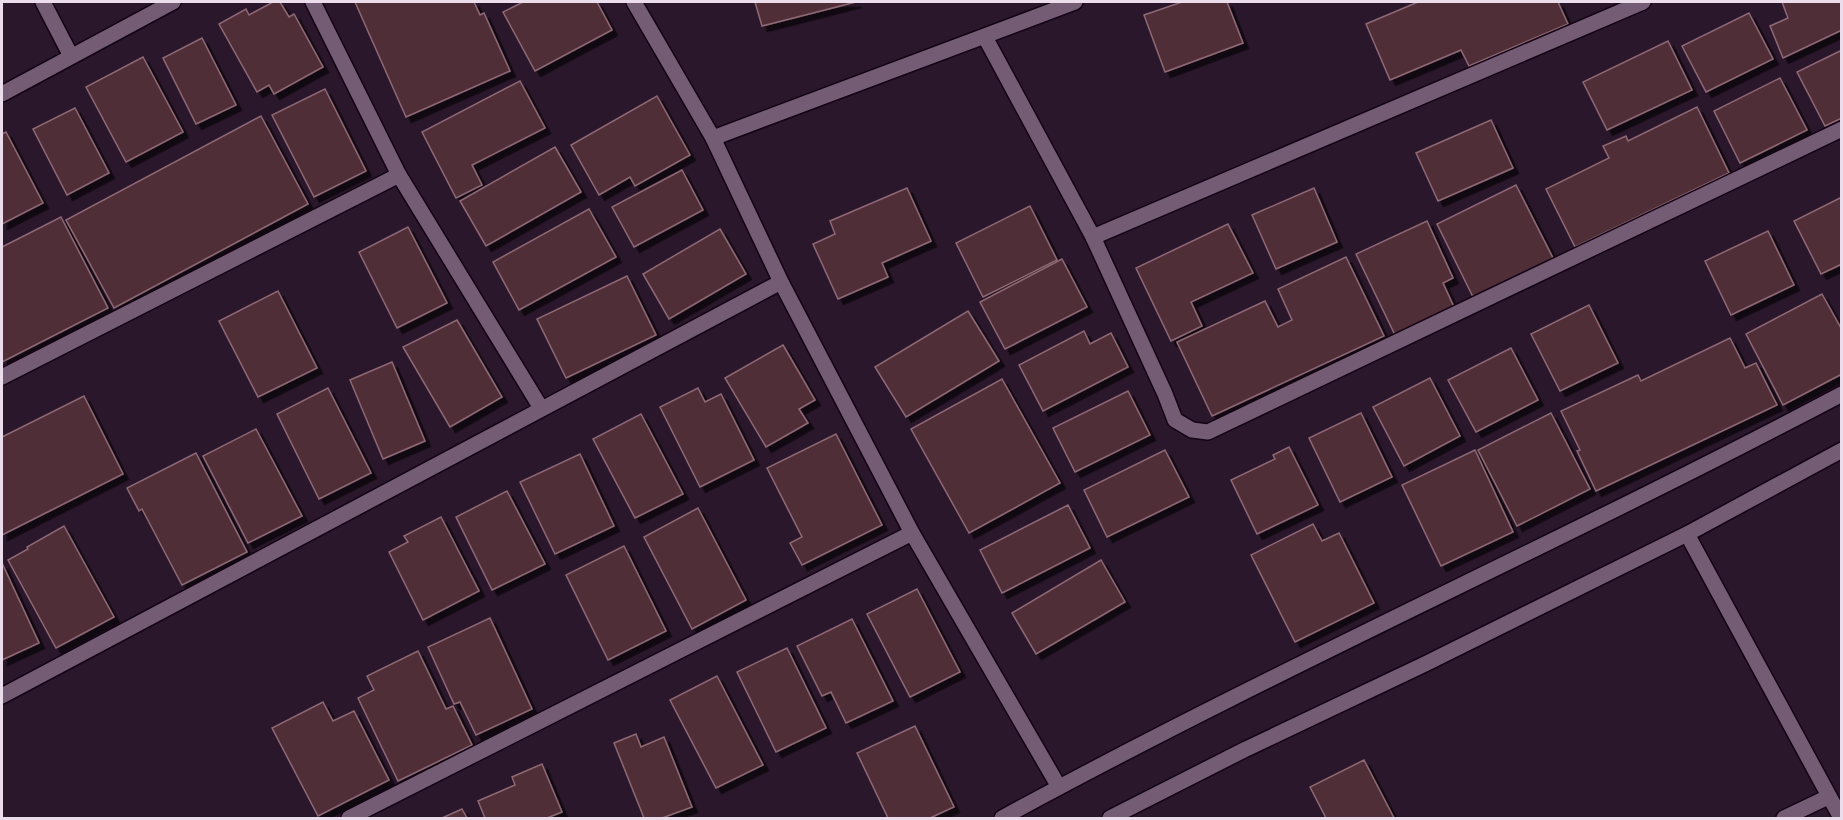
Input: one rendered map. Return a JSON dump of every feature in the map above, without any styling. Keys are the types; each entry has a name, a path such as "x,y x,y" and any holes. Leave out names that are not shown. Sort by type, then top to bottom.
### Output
{"street":[{"path":"44,2 71,56"},
{"path":"2,94 173,2"},
{"path":"313,2 399,175 541,408"},
{"path":"634,2 712,138 781,282 912,533 1059,787"},
{"path":"712,138 1075,2"},
{"path":"1093,237 1643,2"},
{"path":"985,37 1093,237 1165,393 1175,420 1192,430 1208,432 1842,129"},
{"path":"2,377 399,175"},
{"path":"2,696 781,282"},
{"path":"1002,819 1059,787 1842,394"},
{"path":"1110,819 1244,750 1425,664 1687,534 1842,450"},
{"path":"349,819 912,533"},
{"path":"1687,534 1841,819"},
{"path":"1784,819 1828,797"}],"building":[{"path":"273,2 280,2 289,17 294,14 323,67 274,94 269,85 257,92 219,24 246,9 249,15"},
{"path":"355,2 474,2 480,15 484,13 510,71 406,117"},
{"path":"523,2 597,2 612,30 535,71 503,12"},
{"path":"755,2 856,2 762,26"},
{"path":"1182,2 1227,2 1243,43 1165,72 1144,15"},
{"path":"1418,2 1558,2 1568,24 1469,66 1461,50 1390,80 1366,24"},
{"path":"1782,2 1842,2 1842,30 1783,58 1770,26 1788,18"},
{"path":"1749,13 1773,59 1706,92 1682,46"},
{"path":"202,38 236,105 196,124 163,58"},
{"path":"1668,41 1692,90 1607,130 1583,82"},
{"path":"1842,50 1842,118 1825,126 1797,72"},
{"path":"143,57 183,132 126,162 86,87"},
{"path":"1780,78 1807,130 1740,163 1714,111"},
{"path":"520,81 545,128 472,165 482,185 456,198 422,132"},
{"path":"325,89 366,171 314,197 272,115"},
{"path":"657,96 690,155 635,186 630,177 599,195 571,145"},
{"path":"1697,107 1729,173 1575,247 1546,189 1609,158 1603,146 1626,136 1628,141"},
{"path":"75,108 109,173 67,195 33,129"},
{"path":"261,116 308,204 114,308 66,220"},
{"path":"1491,120 1513,168 1438,201 1416,153"},
{"path":"6,132 43,203 2,224 2,134"},
{"path":"555,147 581,192 486,246 460,201"},
{"path":"682,170 703,210 634,247 612,207"},
{"path":"1516,185 1554,260 1474,299 1437,224"},
{"path":"907,188 931,241 882,263 888,277 838,299 813,244 835,234 830,221"},
{"path":"1314,188 1337,242 1276,269 1252,215"},
{"path":"1842,197 1842,264 1821,274 1794,221"},
{"path":"1030,206 1057,260 983,297 956,243"},
{"path":"589,209 616,257 519,310 493,262"},
{"path":"61,217 108,308 2,362 2,247"},
{"path":"1427,221 1453,278 1443,283 1454,307 1395,335 1356,254"},
{"path":"1228,224 1253,273 1191,302 1202,326 1171,341 1136,268"},
{"path":"408,227 447,303 397,328 359,252"},
{"path":"720,229 746,274 669,319 643,274"},
{"path":"1768,231 1794,285 1731,315 1705,261"},
{"path":"1346,257 1384,336 1212,416 1177,342 1265,301 1278,327 1292,320 1278,289"},
{"path":"1062,259 1087,307 1005,349 980,302"},
{"path":"627,276 656,335 566,378 537,319"},
{"path":"278,291 317,368 258,397 219,321"},
{"path":"1822,294 1842,330 1842,374 1783,405 1746,334"},
{"path":"1589,305 1618,363 1560,391 1531,334"},
{"path":"968,311 999,361 906,417 875,367"},
{"path":"457,320 502,397 450,427 403,347"},
{"path":"1084,331 1090,344 1111,333 1128,367 1043,411 1019,365"},
{"path":"1730,338 1745,368 1756,363 1777,405 1596,491 1561,411 1638,375 1641,381"},
{"path":"783,345 815,400 799,409 808,423 766,447 725,378"},
{"path":"1511,348 1538,400 1476,432 1448,380"},
{"path":"392,362 425,441 383,459 350,380"},
{"path":"1430,378 1460,436 1404,466 1373,407"},
{"path":"1002,379 1060,483 969,533 911,429"},
{"path":"328,388 371,473 319,499 277,414"},
{"path":"698,388 705,402 721,394 754,460 700,487 660,407"},
{"path":"1128,391 1150,435 1075,472 1053,428"},
{"path":"84,396 123,474 2,535 2,437"},
{"path":"1361,413 1392,477 1340,502 1309,438"},
{"path":"1551,413 1590,489 1517,526 1478,450"},
{"path":"641,414 683,494 635,518 593,439"},
{"path":"256,429 302,516 248,543 203,456"},
{"path":"836,434 882,525 802,565 790,543 802,537 767,468"},
{"path":"1289,447 1318,505 1257,534 1231,480 1275,459 1273,455"},
{"path":"1165,450 1189,497 1107,537 1084,490"},
{"path":"1475,450 1513,532 1441,566 1402,485"},
{"path":"196,453 247,552 182,585 142,509 139,511 127,488"},
{"path":"580,454 614,526 555,554 520,482"},
{"path":"507,491 545,564 492,590 456,517"},
{"path":"1068,505 1090,548 1002,593 980,550"},
{"path":"698,508 746,600 692,629 644,537"},
{"path":"441,517 479,591 423,620 389,552 408,542 404,536"},
{"path":"1313,524 1322,541 1339,533 1374,603 1295,642 1251,555"},
{"path":"64,526 114,617 56,648 8,560"},
{"path":"624,546 666,631 608,660 566,575"},
{"path":"1101,560 1125,602 1036,654 1012,613"},
{"path":"2,563 39,643 2,660"},
{"path":"917,589 960,672 910,697 867,614"},
{"path":"490,618 532,709 476,735 460,702 454,704 428,647"},
{"path":"852,619 893,701 846,723 831,692 822,696 797,646"},
{"path":"787,648 826,728 776,752 737,672"},
{"path":"418,651 446,709 453,706 472,745 398,781 358,698 374,690 367,676"},
{"path":"717,676 763,765 716,788 670,700"},
{"path":"323,702 333,721 354,711 389,780 318,816 272,728"},
{"path":"915,726 954,807 930,818 888,818 857,753"},
{"path":"636,734 641,747 664,737 692,807 662,818 644,818 614,743"},
{"path":"1364,760 1394,818 1326,818 1310,787"},
{"path":"542,764 562,812 547,818 485,818 478,801 515,785 512,777"},
{"path":"462,809 467,818 442,818"}]}
